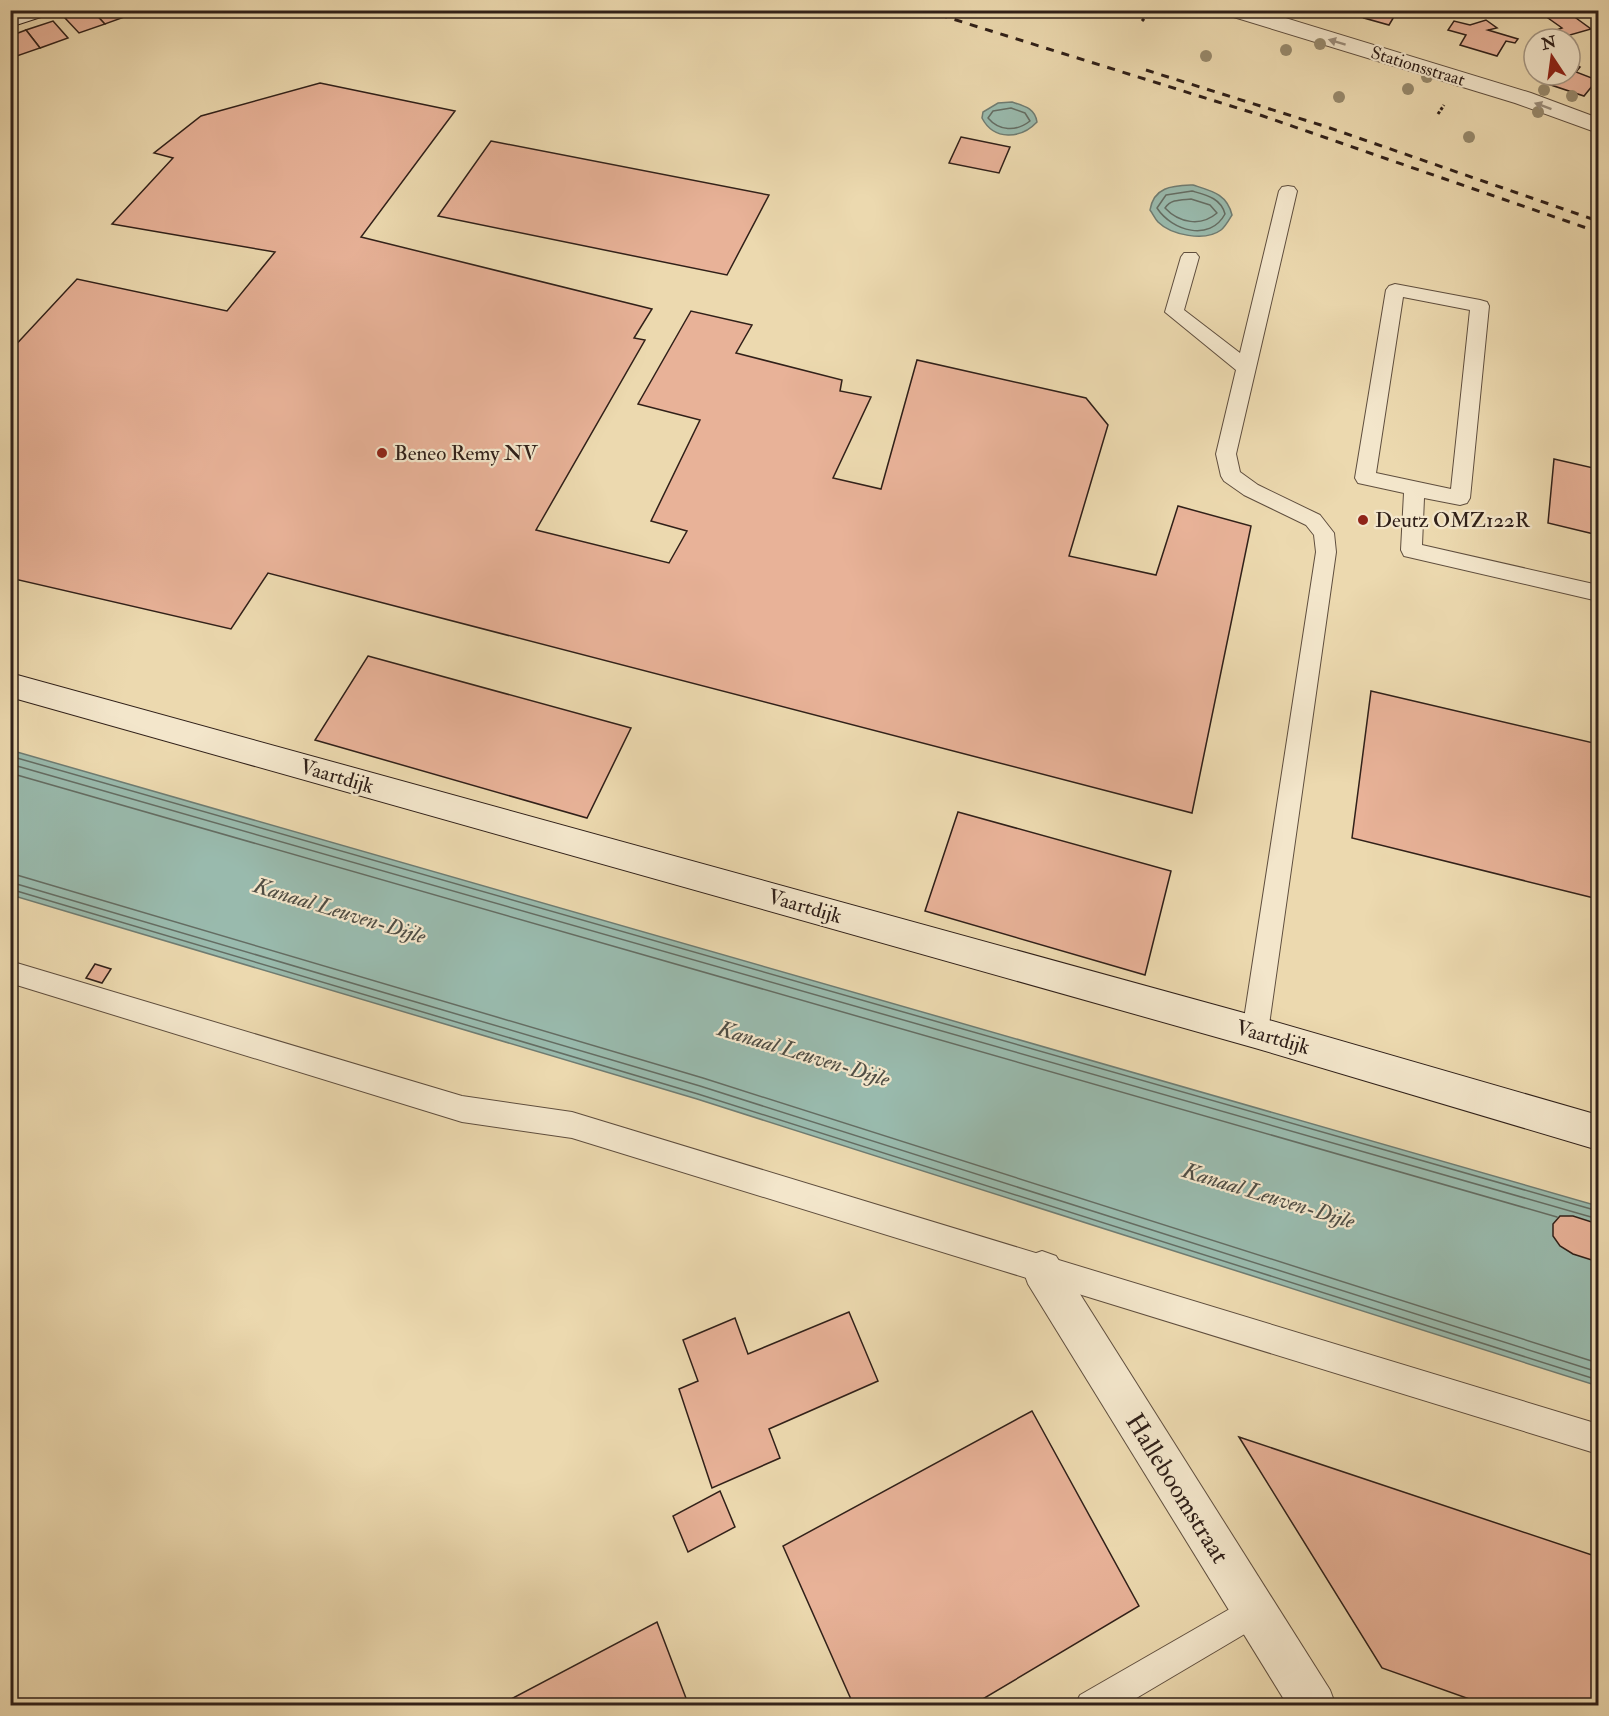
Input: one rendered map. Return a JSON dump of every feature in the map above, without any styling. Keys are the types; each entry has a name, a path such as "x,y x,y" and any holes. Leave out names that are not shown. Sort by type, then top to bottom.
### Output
{"street":[{"path":"10,21 39,10"},
{"name":"Stationsstraat","path":"1235,10 1522,98 1599,126"},
{"name":"Vaartdijk","path":"10,684 1255,1032 1599,1133"},
{"name":"Halleboomstraat","path":"1042,1270 1314,1706"}],"lane":[{"path":"1255,1032 1326,552 1323,533 1313,520 1251,490 1231,476 1227,454 1288,191"},
{"path":"1190,257 1174,312 1247,368"},
{"path":"1395,290 1480,306 1460,498 1414,489 1365,478 1395,290"},
{"path":"1414,489 1411,550 1599,593"},
{"path":"10,972 462,1109 572,1125 1599,1439"},
{"path":"1090,1706 1254,1611"}],"path":[{"path":"1142,21 1152,10"}],"water":[{"path":"1012,102 1025,106 1034,114 1037,122 1031,128 1016,134 1000,134 993,131 982,118 983,112 998,103"},
{"path":"1193,185 1218,194 1230,208 1231,217 1222,229 1214,234 1197,236 1171,230 1158,222 1150,210 1156,196 1165,189"},
{"name":"Kanaal Leuven-Dijle","path":"10,750 1598,1206 1598,1386 697,1099 11,895"}],"building":[{"path":"85,10 92,10 105,24 79,33 65,18"},
{"path":"92,10 126,10 130,15 105,24"},
{"path":"1338,10 1398,10 1389,25 1364,18 1366,16"},
{"path":"1565,10 1591,29 1582,32 1582,27 1561,27 1541,13"},
{"path":"1486,20 1497,28 1488,30 1518,39 1515,43 1506,41 1497,56 1460,45 1466,35 1448,30 1454,21 1470,25"},
{"path":"53,21 68,38 40,48 26,30"},
{"path":"26,30 40,48 11,58 10,36"},
{"path":"1582,74 1597,80 1584,96 1557,87 1582,87"},
{"path":"320,83 455,111 361,237 652,309 634,338 645,340 536,530 669,563 687,531 651,521 700,420 638,404 691,311 752,325 736,353 842,380 840,391 871,397 833,478 881,489 917,360 1086,398 1108,425 1069,556 1156,575 1178,506 1251,526 1192,813 268,573 231,629 10,578 10,351 77,279 227,311 275,252 112,224 173,158 154,153 201,116"},
{"path":"961,137 1010,147 999,173 949,163"},
{"path":"491,141 769,195 727,275 438,216"},
{"path":"1554,459 1598,469 1598,535 1548,523"},
{"path":"368,656 631,728 587,818 315,740"},
{"path":"1371,691 1598,744 1598,899 1352,838"},
{"path":"958,812 1171,871 1145,975 925,911"},
{"path":"95,964 111,969 102,983 86,978"},
{"path":"1560,1216 1573,1216 1598,1224 1598,1262 1573,1254 1560,1246 1553,1236 1553,1224"},
{"path":"849,1312 878,1381 769,1429 780,1458 712,1488 679,1389 698,1381 683,1340 735,1318 748,1354"},
{"path":"1032,1411 1139,1606 971,1706 854,1706 783,1546"},
{"path":"1239,1437 1598,1557 1598,1706 1489,1706 1382,1668"},
{"path":"720,1491 735,1527 688,1552 673,1516"},
{"path":"657,1622 689,1706 498,1706"}],"railway":[{"path":"924,10 1263,116 1598,232"},
{"path":"1146,70 1327,127 1598,221"}],"place":[{"name":"Beneo Remy NV","path":"382,453"},
{"name":"Deutz OMZ122R","path":"1363,520"}]}
